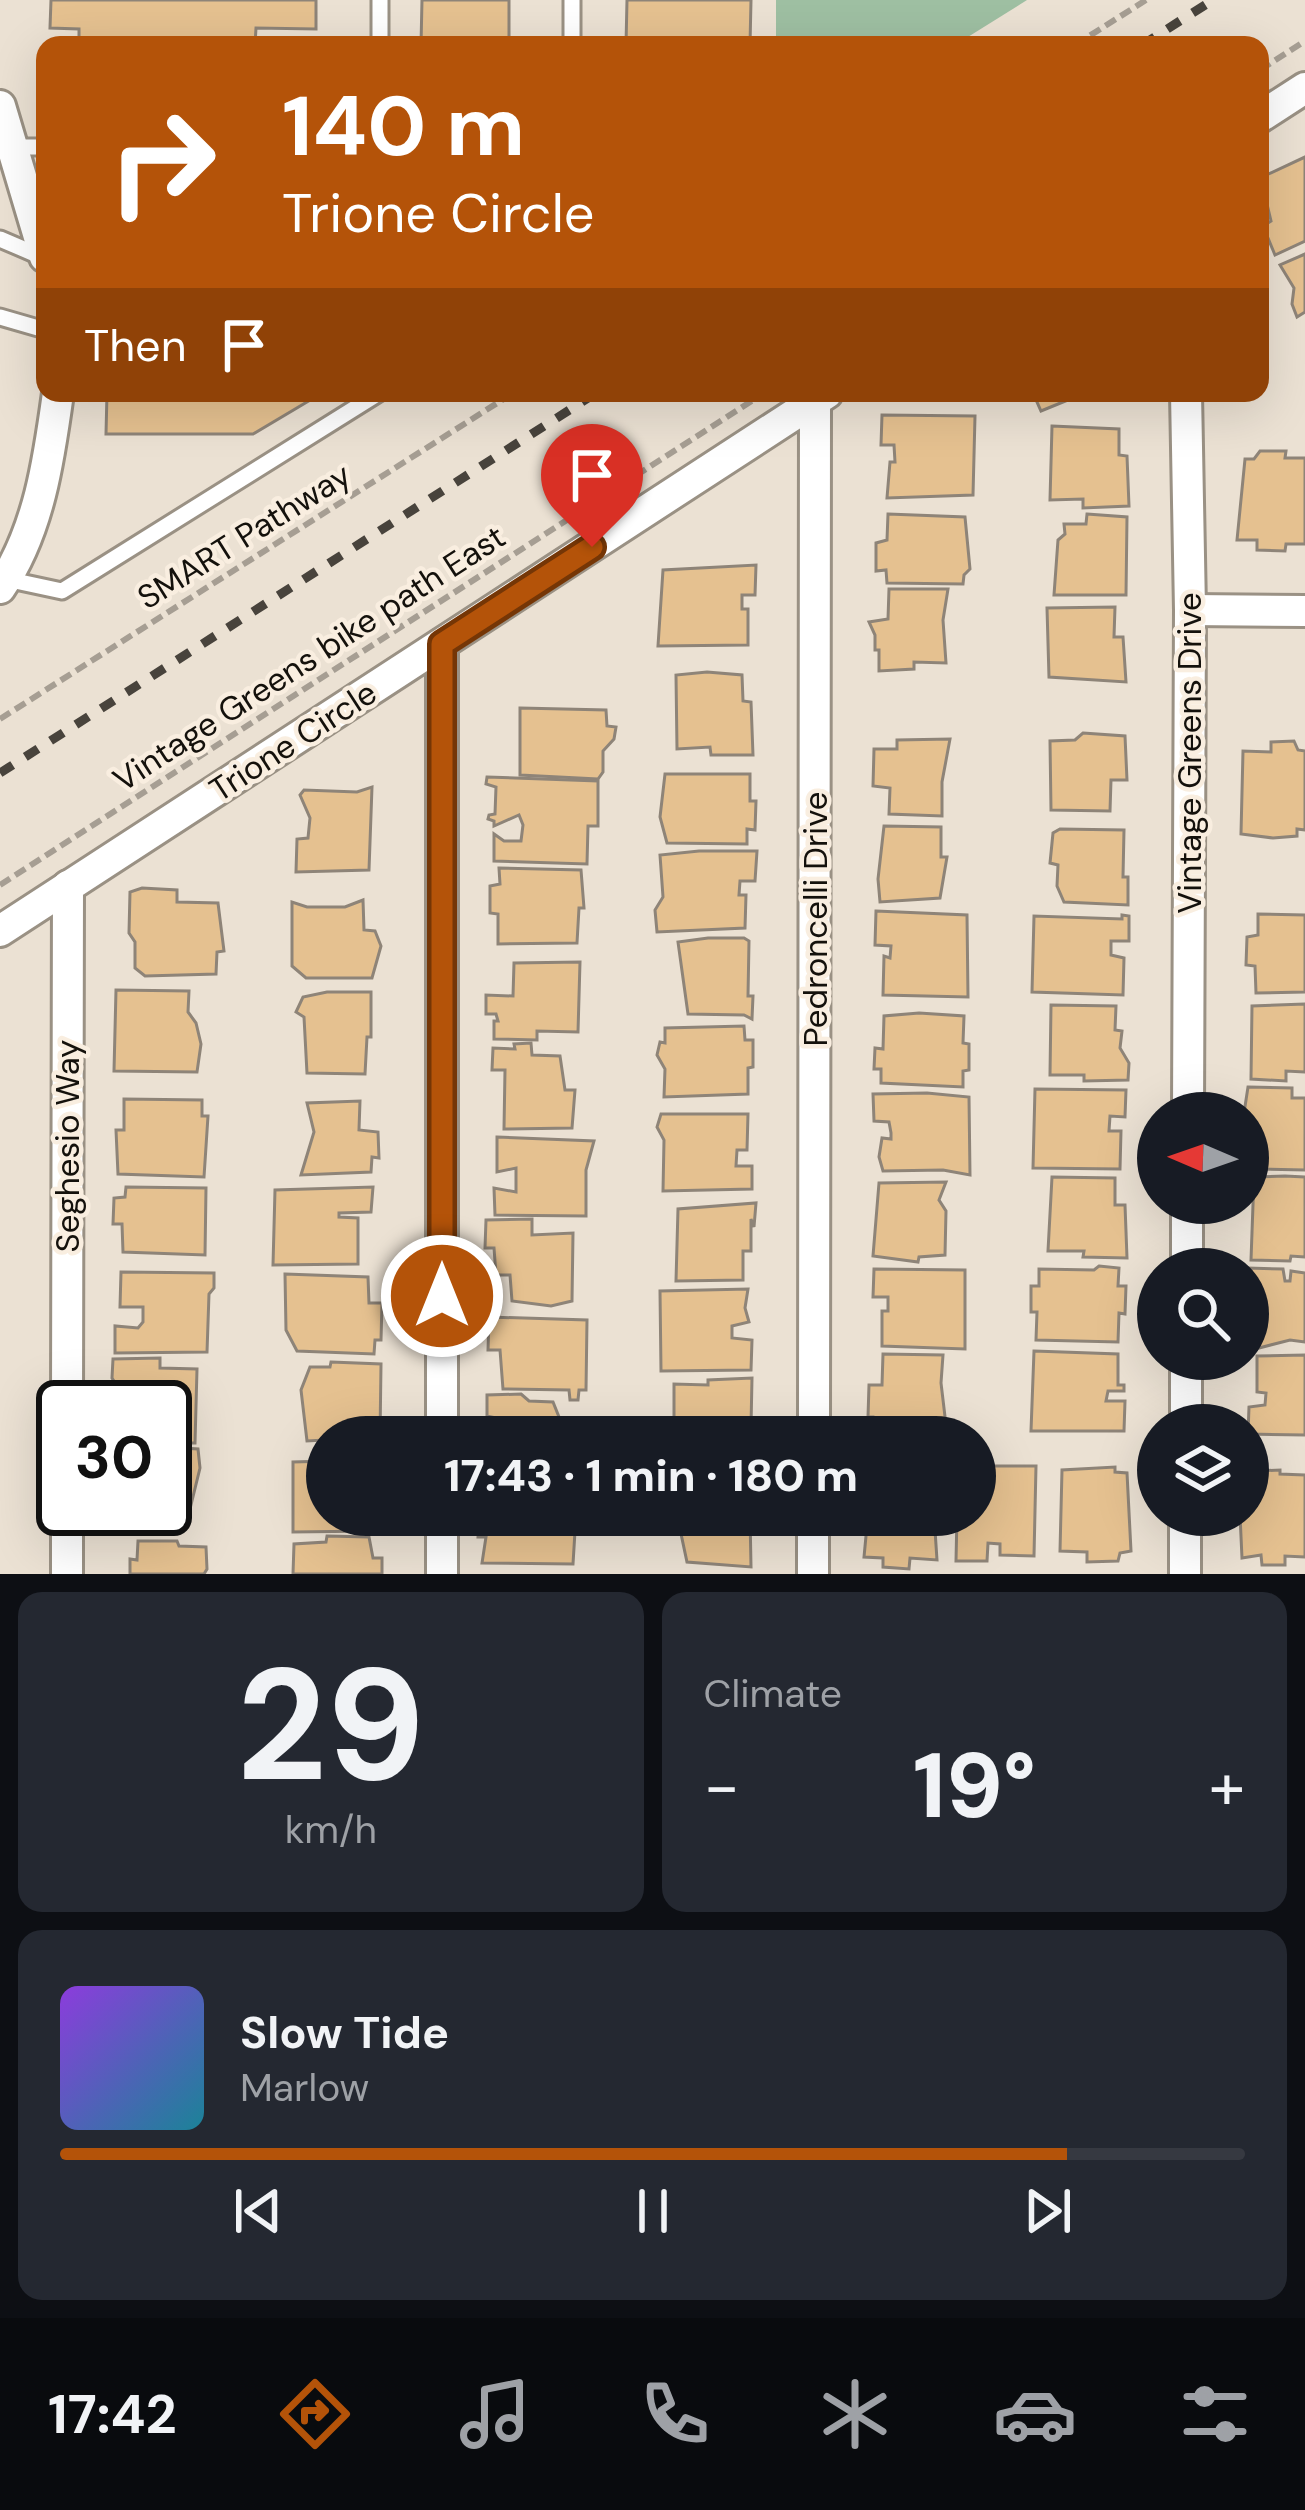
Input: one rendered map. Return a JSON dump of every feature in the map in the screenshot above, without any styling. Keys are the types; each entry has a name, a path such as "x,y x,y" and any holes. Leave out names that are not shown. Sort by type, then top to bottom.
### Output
{"street":[{"path":"1269,111 1305,88"},
{"path":"0,106 36,227"},
{"path":"3,583 33,519 49,459 57,402"},
{"name":"Trione Circle","path":"0,931 813,402"},
{"name":"Pedroncelli Drive","path":"814,1416 821,402"},
{"name":"Vintage Greens Drive","path":"1186,402 1188,1092"},
{"path":"1190,610 1305,611"},
{"path":"442,644 442,1416"},
{"name":"Seghesio Way","path":"67,1380 68,886"},
{"path":"67,1536 67,1574"},
{"path":"442,1536 442,1574"},
{"path":"813,1536 813,1574"},
{"path":"1185,1574 1186,1536"}],"lane":[{"path":"380,0 380,36"},
{"path":"572,0 572,36"},
{"path":"12,147 36,147"},
{"path":"0,239 36,253"},
{"path":"0,317 36,327"},
{"path":"3,583 62,591 365,402"}],"path":[{"path":"1089,36 1146,0"},
{"path":"1269,64 1305,41"},
{"name":"SMART Pathway","path":"0,719 499,402"},
{"name":"Vintage Greens bike path East","path":"0,885 750,402"}],"green space":[{"path":"776,0 1027,0 969,36 776,36"}],"building":[{"path":"51,0 316,0 316,29 256,28 256,36 79,36 79,29 50,28"},
{"path":"422,0 509,0 509,36 421,36"},
{"path":"627,0 751,0 750,36 626,36"},
{"path":"1305,157 1305,241 1275,255 1269,240 1269,174"},
{"path":"1305,254 1305,312 1297,317 1292,304 1294,288 1280,265"},
{"path":"107,402 307,402 253,434 106,434"},
{"path":"1037,402 1063,402 1041,411"},
{"path":"882,415 975,416 973,495 887,498 894,445 881,445"},
{"path":"1052,426 1119,429 1119,455 1127,456 1129,506 1083,508 1083,499 1050,500"},
{"path":"1260,451 1286,451 1285,458 1305,458 1305,544 1286,544 1285,551 1257,550 1257,540 1237,540 1245,459 1254,459"},
{"path":"888,514 965,517 970,569 963,584 887,583 886,570 876,571 876,543 887,540"},
{"path":"1087,514 1127,517 1126,595 1054,595 1058,540 1065,534 1064,524 1086,524"},
{"path":"756,565 755,595 742,595 742,609 748,609 748,645 658,646 663,570"},
{"path":"889,589 948,589 943,620 946,663 914,662 914,669 879,671 879,650 875,650 869,622 888,619"},
{"path":"1115,607 1114,637 1123,637 1126,682 1049,677 1047,608"},
{"path":"676,675 742,675 743,701 751,702 753,755 711,755 710,747 677,749"},
{"path":"520,708 606,710 607,726 616,727 614,739 603,751 603,772 598,779 520,775"},
{"path":"1083,733 1125,736 1127,780 1111,780 1110,811 1051,810 1050,741 1075,740"},
{"path":"950,739 942,816 889,814 890,788 873,786 874,749 897,749 897,740"},
{"path":"1294,741 1298,750 1305,751 1305,830 1297,829 1297,836 1273,838 1241,834 1243,751 1271,752 1271,742"},
{"path":"665,774 750,774 755,830 747,829 747,844 667,843 660,817"},
{"path":"487,777 598,781 598,826 588,826 587,864 494,861 494,834 504,841 521,841 523,825 519,815 494,826 488,819 495,814 496,787 486,784"},
{"path":"372,787 369,870 296,872 297,839 308,838 310,818 300,795 304,790 357,792"},
{"path":"884,826 941,827 941,857 947,857 940,898 880,902"},
{"path":"1060,829 1124,830 1128,905 1064,902 1057,886 1058,865 1050,863 1053,833"},
{"path":"757,851 755,881 740,881 739,895 746,895 745,928 657,932 655,910 663,897 660,855"},
{"path":"499,868 581,870 584,908 579,908 577,943 498,944 498,914 490,913 490,886 500,884"},
{"path":"177,890 177,902 218,903 224,951 217,952 216,974 145,976 135,968 135,942 129,933 130,892"},
{"path":"363,900 364,930 375,931 381,946 372,978 306,978 292,966 292,902 345,907"},
{"path":"876,911 967,915 968,997 883,995 884,956 890,958 891,946 875,945"},
{"path":"1258,914 1305,915 1305,992 1256,993 1255,966 1246,965 1247,937 1258,935"},
{"path":"1122,915 1129,916 1129,941 1111,941 1111,955 1124,958 1123,995 1032,992 1034,916 1122,919"},
{"path":"749,941 752,1019 688,1014 678,942"},
{"path":"580,962 578,1032 537,1031 537,1040 494,1039 494,1021 498,1021 496,1014 486,1014 486,995 513,996 514,963"},
{"path":"116,990 189,991 188,1012 201,1044 197,1072 114,1071"},
{"path":"371,992 365,1074 307,1073 304,1017 296,1012 303,997"},
{"path":"1305,1004 1305,1072 1286,1071 1286,1081 1251,1079 1252,1006"},
{"path":"1051,1005 1116,1006 1115,1030 1122,1031 1120,1048 1129,1063 1128,1080 1084,1081 1084,1075 1050,1075"},
{"path":"884,1016 964,1016 969,1070 963,1071 963,1087 881,1083 881,1069 874,1069 875,1048 883,1049"},
{"path":"744,1026 745,1040 753,1040 748,1094 664,1097 665,1069 657,1055 660,1042 665,1043 665,1028"},
{"path":"531,1043 532,1055 560,1056 565,1090 575,1090 572,1128 504,1129 505,1070 492,1070 493,1048 515,1049 514,1044"},
{"path":"1248,1087 1292,1088 1292,1098 1305,1098 1305,1170 1269,1169 1269,1092 1247,1092"},
{"path":"1035,1089 1126,1090 1125,1117 1110,1116 1109,1131 1121,1131 1120,1169 1033,1168"},
{"path":"873,1094 969,1097 970,1175 943,1170 883,1171 882,1138 891,1139 891,1133 889,1122 874,1121"},
{"path":"124,1099 202,1100 202,1116 208,1116 204,1177 118,1174 116,1130 124,1130"},
{"path":"360,1101 359,1130 378,1132 379,1158 372,1157 371,1172 301,1175 314,1132 307,1103"},
{"path":"661,1114 748,1114 747,1150 737,1150 736,1166 752,1166 752,1189 663,1191 664,1140 657,1127"},
{"path":"497,1137 594,1141 586,1170 586,1216 495,1215 494,1188 516,1192 516,1168 497,1172"},
{"path":"1052,1177 1115,1178 1115,1205 1125,1205 1127,1258 1048,1251"},
{"path":"1269,1177 1305,1177 1305,1257 1269,1260 1269,1248 1251,1248 1252,1224 1269,1224"},
{"path":"946,1182 939,1200 946,1211 945,1255 919,1257 918,1262 873,1256 879,1183"},
{"path":"126,1187 206,1188 205,1255 123,1252 122,1224 113,1224 114,1198 125,1197"},
{"path":"373,1187 371,1212 339,1213 339,1217 358,1218 358,1264 273,1265 275,1190"},
{"path":"756,1203 751,1251 743,1251 743,1280 676,1281 678,1209"},
{"path":"532,1219 532,1235 573,1233 572,1301 551,1306 512,1301 510,1275 496,1275 494,1248 485,1248 486,1220"},
{"path":"1119,1268 1118,1286 1126,1286 1118,1342 1036,1340 1031,1286 1039,1286 1039,1269 1094,1270"},
{"path":"874,1269 965,1270 965,1349 882,1346 882,1311 888,1311 888,1297 873,1297"},
{"path":"1269,1269 1283,1269 1285,1281 1290,1281 1291,1271 1305,1273 1305,1342 1269,1345"},
{"path":"121,1272 214,1273 207,1352 115,1353 115,1326 138,1328 143,1322 143,1307 120,1307"},
{"path":"285,1274 368,1277 369,1303 382,1303 381,1340 375,1340 374,1354 297,1351 286,1330"},
{"path":"748,1289 749,1322 732,1326 732,1338 752,1340 751,1370 661,1371 660,1291"},
{"path":"489,1317 587,1320 586,1390 579,1390 578,1400 570,1400 569,1390 503,1389 500,1350 488,1350"},
{"path":"1034,1351 1118,1354 1118,1385 1124,1385 1124,1391 1108,1391 1106,1401 1125,1401 1124,1431 1031,1431"},
{"path":"883,1354 943,1355 945,1416 868,1416 869,1385 882,1385"},
{"path":"1305,1355 1305,1435 1269,1434 1269,1404 1265,1404 1266,1393 1257,1392 1257,1380 1269,1380 1269,1356"},
{"path":"160,1358 160,1368 197,1369 195,1443 192,1380 113,1380 113,1359"},
{"path":"331,1362 381,1364 380,1416 306,1416 306,1432 301,1390 310,1367 330,1367"},
{"path":"752,1378 751,1416 674,1416 674,1384 708,1385 708,1380"},
{"path":"521,1394 529,1401 553,1402 559,1416 487,1416 487,1395"},
{"path":"192,1449 198,1449 200,1468 192,1501"},
{"path":"293,1462 306,1462 306,1532 293,1532"},
{"path":"996,1466 1036,1466 1034,1556 1000,1555 1000,1544 988,1543 987,1561 956,1561 957,1536 996,1536"},
{"path":"1115,1467 1115,1472 1127,1473 1131,1551 1120,1553 1118,1561 1087,1562 1087,1552 1060,1551 1062,1470"},
{"path":"1269,1470 1305,1475 1305,1557 1285,1556 1285,1565 1262,1565 1261,1555 1242,1558 1241,1536 1269,1536"},
{"path":"327,1536 369,1537 373,1558 382,1558 382,1574 293,1574 294,1544 326,1542"},
{"path":"575,1536 573,1564 482,1563 486,1537 478,1537"},
{"path":"681,1536 750,1536 751,1567 687,1562"},
{"path":"866,1536 935,1536 937,1560 910,1558 909,1569 883,1567 883,1558 864,1557"},
{"path":"138,1541 206,1547 207,1569 204,1574 130,1574"}],"railway":[{"path":"1156,36 1213,0"},
{"path":"0,773 582,402"}],"route":[{"path":"442,1296 442,644 592,547"}]}
